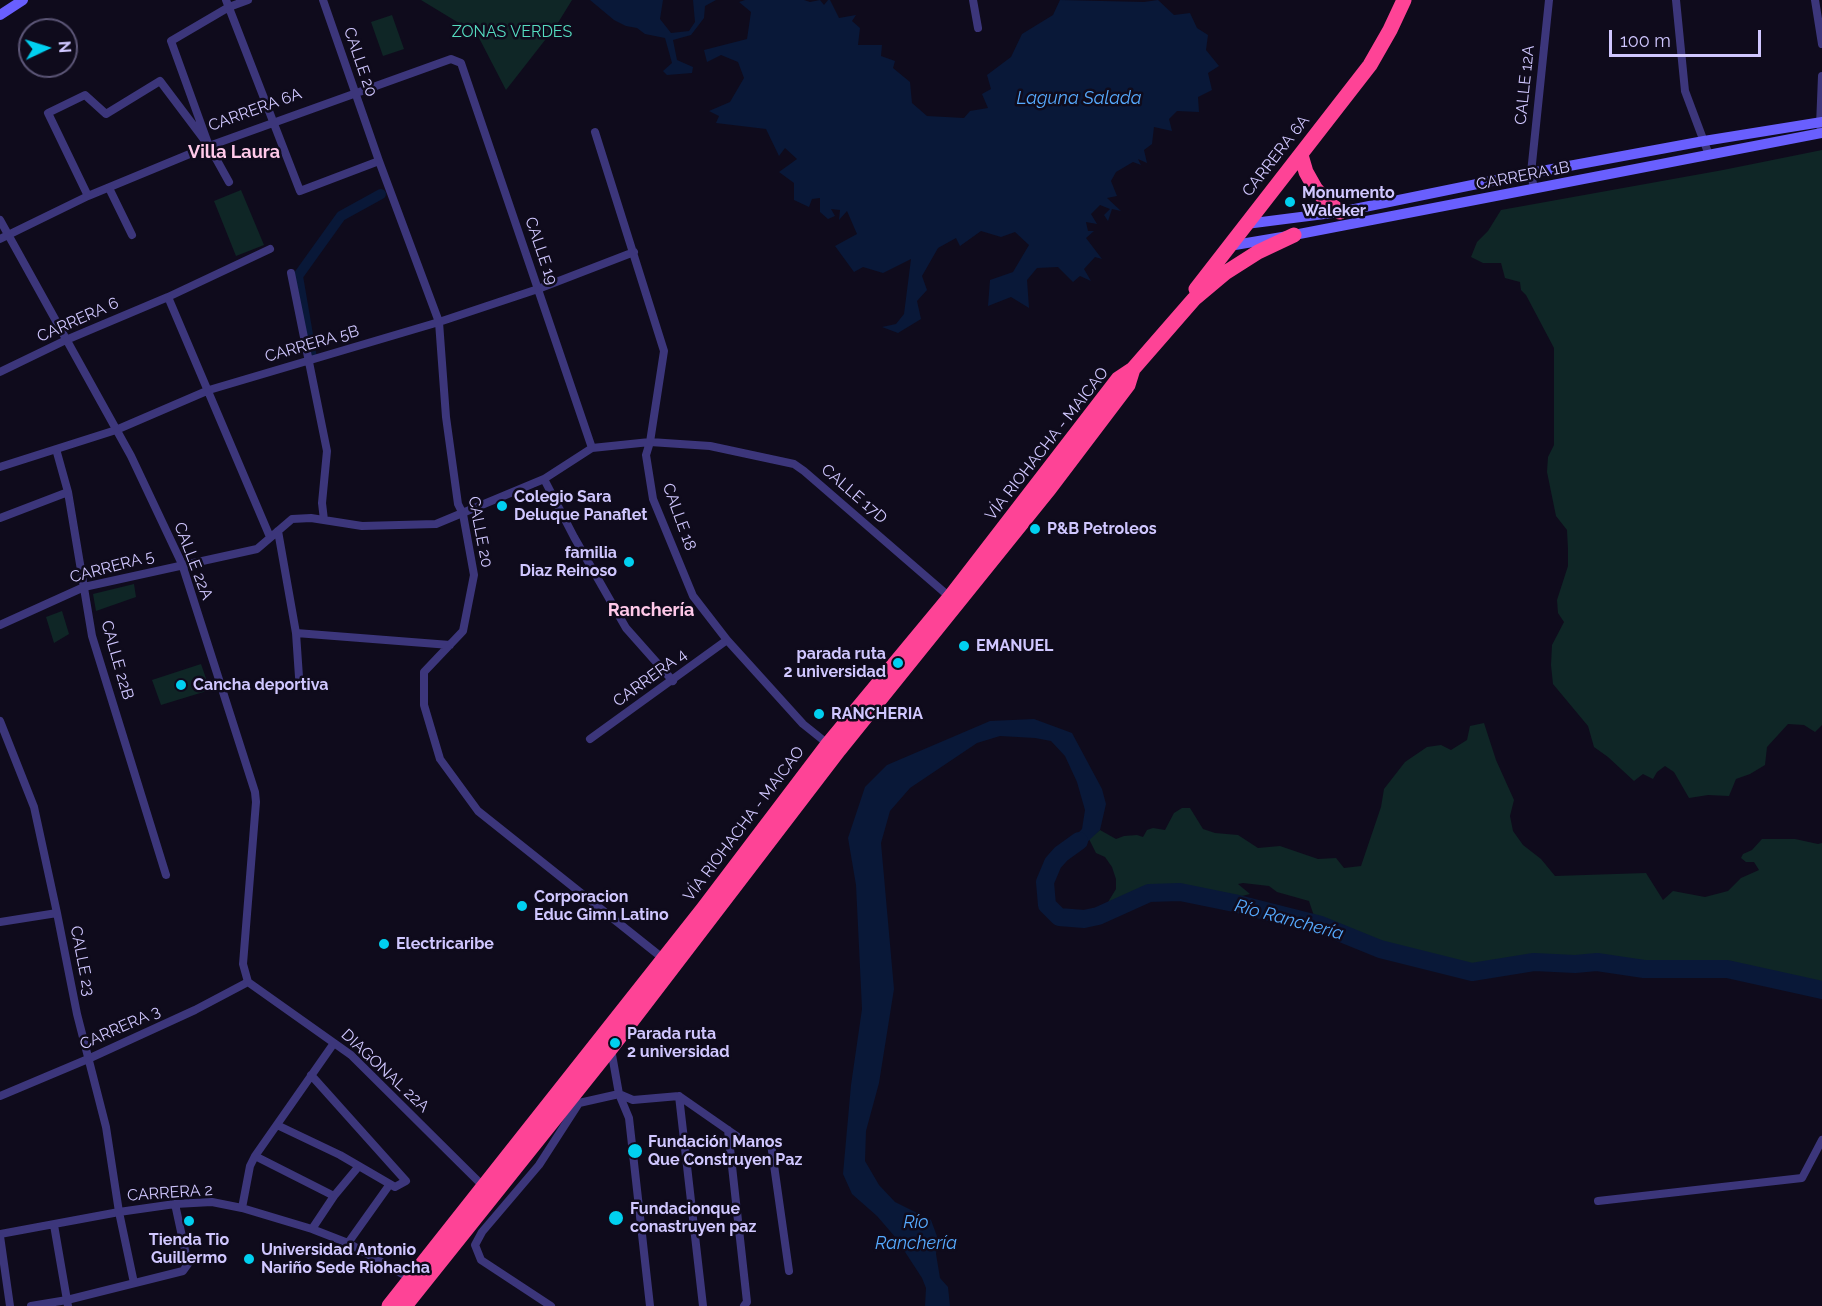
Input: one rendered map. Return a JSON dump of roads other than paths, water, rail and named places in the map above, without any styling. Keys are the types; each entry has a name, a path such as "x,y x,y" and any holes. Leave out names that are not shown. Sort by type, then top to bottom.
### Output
{"highway":[{"name":"CARRERA 6A","path":"1167,328 1370,65 1404,0"},
{"path":"1301,155 1306,172 1315,188 1340,212"},
{"path":"1167,328 1194,299 1225,273 1258,252 1294,235"},
{"name":"VÍA RIOHACHA - MAICAO","path":"707,912 828,744 1050,488 1128,385 1133,369 1167,328"},
{"name":"VÍA RIOHACHA - MAICAO","path":"389,1306 416,1282 707,912 839,750 954,600"},
{"name":"VÍA RIOHACHA - MAICAO","path":"405,1306 416,1282"}],"street":[{"path":"0,15 24,0"},
{"path":"209,146 171,41 228,4 248,0"},
{"name":"CALLE 20","path":"323,0 379,161 439,322 446,417 458,504 463,514 474,575 463,631 424,672 424,705 440,759 478,811 668,962"},
{"path":"973,0 978,28"},
{"name":"CALLE 12A","path":"1534,189 1531,173 1549,0"},
{"path":"1676,0 1685,90 1709,155"},
{"path":"1815,0 1822,44"},
{"path":"228,4 300,191 379,161"},
{"name":"CARRERA 6A","path":"4,237 88,196 209,146 451,59 461,63"},
{"name":"CALLE 19","path":"461,63 592,448"},
{"path":"1821,127 1822,76"},
{"path":"88,196 48,114 85,95 106,114 160,81 209,146 229,182"},
{"name":"CARRERA 1B","path":"1246,224 1340,212 1704,141 1821,127"},
{"name":"CARRERA 1B","path":"1229,246 1709,155 1821,127"},
{"name":"CALLE 18","path":"595,132 664,351 651,442 646,455 653,499 693,596 727,640 803,724 828,744"},
{"path":"109,188 132,235"},
{"name":"CALLE 22A","path":"0,220 4,237 66,340 131,456 182,564 255,792 243,964 248,982"},
{"name":"CARRERA 6","path":"0,372 270,249"},
{"name":"CARRERA 5B","path":"0,466 116,430 209,390 439,322 538,289 634,252"},
{"path":"291,273 327,451 322,503 324,520"},
{"path":"168,297 274,534 296,633 299,677"},
{"name":"CARRERA 5","path":"0,625 84,587 258,549 292,519 311,518 362,526 436,524 544,479 592,448 651,442 710,446"},
{"name":"CALLE 17D","path":"710,446 794,465 804,471 954,600"},
{"name":"CALLE 22B","path":"56,449 68,492 92,636 166,875"},
{"path":"544,479 626,628 673,681"},
{"path":"0,518 68,492"},
{"path":"296,633 450,645"},
{"name":"CARRERA 4","path":"590,739 727,640"},
{"name":"CALLE 23","path":"0,721 4,741 34,807 77,1014 106,1127 119,1212 134,1283"},
{"path":"0,922 57,913"},
{"name":"CARRERA 3","path":"0,1096 195,1011 248,982"},
{"name":"DIAGONAL 22A","path":"248,982 351,1054 488,1191"},
{"path":"242,1208 250,1166 255,1155 334,1043"},
{"path":"605,1043 619,1094 629,1118 650,1306"},
{"path":"277,1125 359,1166 395,1187 406,1181 311,1075"},
{"path":"551,1306 481,1260 475,1245 482,1232 539,1165 579,1103 619,1094 633,1100 679,1096 748,1144 771,1143 789,1271"},
{"path":"679,1096 703,1306"},
{"path":"728,1130 747,1302 744,1306"},
{"path":"1598,1201 1802,1178 1822,1140"},
{"path":"255,1155 334,1196"},
{"path":"312,1229 334,1196 359,1166"},
{"path":"348,1243 390,1184"},
{"name":"CARRERA 2","path":"0,1235 119,1212 175,1204 212,1202 242,1208 312,1229 348,1243 416,1282"},
{"path":"31,1306 68,1303 183,1271 188,1264 175,1204"},
{"path":"54,1225 68,1303"},
{"path":"0,1235 10,1306"}],"water":[{"path":"590,0 663,0 660,19 671,33 689,31 695,22 693,0 716,0 705,6 704,18 691,35 673,40 677,60 693,67 692,73 667,75 663,71 672,63 665,38 645,34 637,28 614,20"},
{"name":"Laguna Salada","path":"745,0 804,0 810,2 820,0 824,5 830,0 839,18 856,15 852,21 860,28 858,45 882,45 881,56 895,61 893,68 910,82 912,103 927,116 964,118 970,111 988,108 982,94 991,89 987,75 1011,57 1022,34 1053,15 1060,0 1144,2 1158,0 1174,15 1190,13 1197,28 1208,35 1206,50 1219,66 1208,73 1212,90 1198,97 1199,112 1177,111 1169,119 1172,131 1154,127 1152,144 1144,150 1147,163 1138,159 1141,165 1133,162 1116,172 1111,181 1117,196 1107,198 1121,211 1112,209 1108,221 1104,215 1110,209 1100,205 1091,214 1097,224 1086,222 1088,231 1094,231 1086,238 1102,259 1095,257 1084,269 1091,281 1080,276 1073,282 1058,267 1037,268 1027,280 1029,308 1011,297 988,306 990,280 1013,272 1029,245 1015,232 1001,237 981,231 960,246 956,238 938,248 922,276 927,290 917,301 921,319 898,333 882,327 896,324 904,314 911,259 883,273 863,267 854,272 835,246 857,234 847,211 839,220 840,210 831,209 835,216 828,219 820,212 820,198 812,199 809,207 794,200 794,183 779,172 797,159 785,148 779,156 766,129 716,123 719,116 709,111 730,102 744,78 738,62 721,55 707,62 704,50 747,39 751,12 739,2"},
{"name":"Río Ranchería","path":"1034,719 1072,733 1102,789 1106,804 1100,830 1081,848 1061,854 1082,829 1085,810 1077,782 1065,756 1051,741 1000,736 977,743 910,788 890,811 881,843 894,989 879,1083 866,1131 865,1161 879,1185 895,1202 931,1220 938,1239 936,1254 940,1278 948,1287 950,1306 925,1306 926,1288 922,1278 896,1238 877,1216 852,1194 843,1174 851,1085 862,1009 856,885 848,838 865,787 887,765 990,721"}],"waterway":[{"path":"312,358 298,276 341,216 381,194"},
{"name":"Río Ranchería","path":"1079,841 1053,863 1045,882 1047,905 1059,917 1084,919 1098,916 1149,893 1180,892 1321,925 1380,949 1472,972 1534,962 1575,964 1597,962 1644,969 1727,969 1822,990"}],"place":[{"name":"Monumento Waleker","path":"1290,202"},
{"name":"Colegio Sara Deluque Panaflet","path":"502,506"},
{"name":"P&B Petroleos","path":"1035,529"},
{"name":"familia Diaz Reinoso","path":"629,562"},
{"name":"EMANUEL","path":"964,646"},
{"name":"parada ruta 2 universidad","path":"898,663"},
{"name":"Cancha deportiva","path":"181,685"},
{"name":"RANCHERIA","path":"819,714"},
{"name":"Corporacion Educ Gimn Latino","path":"522,906"},
{"name":"Electricaribe","path":"384,944"},
{"name":"Parada ruta 2 universidad","path":"615,1043"},
{"name":"Fundación Manos Que Construyen Paz","path":"635,1151"},
{"name":"Fundacionque conastruyen paz","path":"616,1218"},
{"name":"Tienda Tio Guillermo","path":"189,1221"},
{"name":"Universidad Antonio Nariño Sede Riohacha","path":"249,1259"}],"district":[{"name":"Villa Laura","path":"234,153"},
{"name":"Ranchería","path":"651,611"}],"park label":[{"name":"ZONAS VERDES","path":"512,32"}]}
